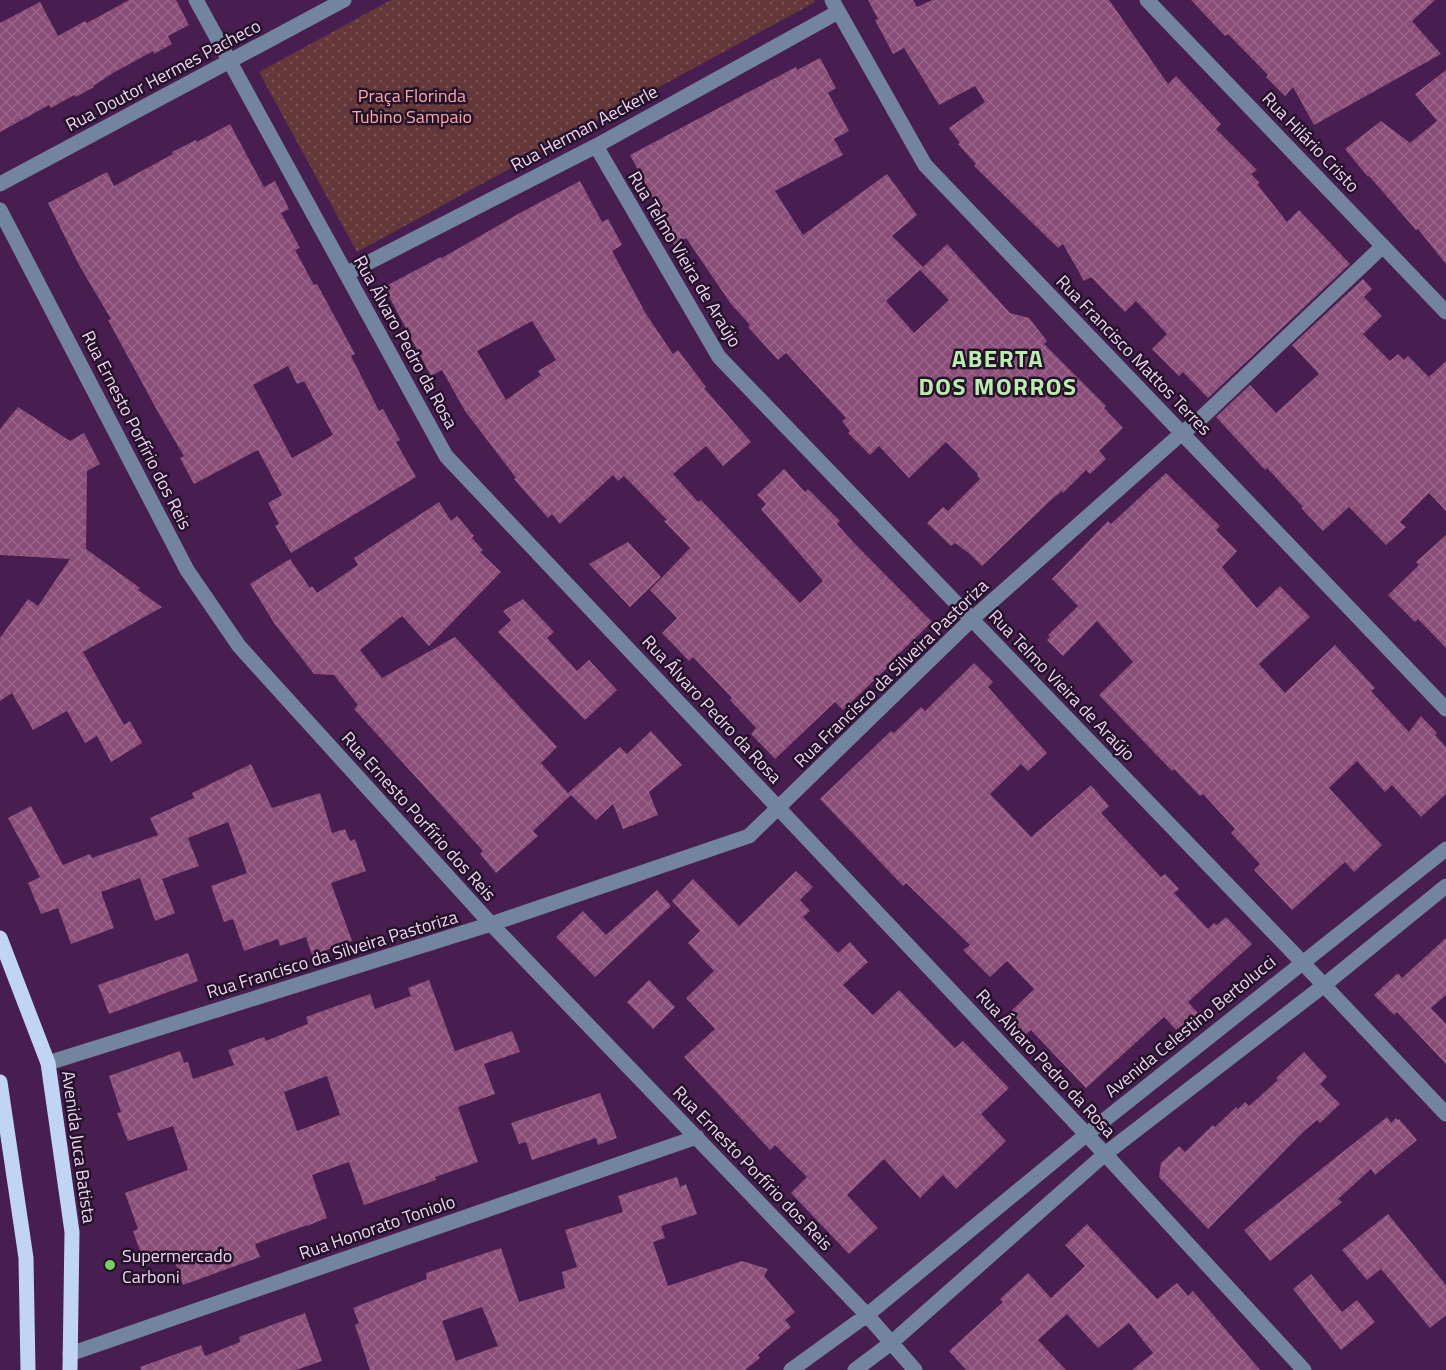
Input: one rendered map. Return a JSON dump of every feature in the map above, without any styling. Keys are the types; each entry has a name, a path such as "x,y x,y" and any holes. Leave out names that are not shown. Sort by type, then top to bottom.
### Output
{"main road":[{"name":"Avenida Juca Batista","path":"0,938 48,1063 72,1232 70,1370"},
{"path":"0,1082 26,1258 28,1370"}],"street":[{"name":"Rua Álvaro Pedro da Rosa","path":"196,0 446,456 1106,1154 1304,1370"},
{"name":"Rua Doutor Hermes Pacheco","path":"0,184 344,0"},
{"name":"Rua Hilário Cristo","path":"1147,0 1446,312"},
{"name":"Rua Herman Aeckerle","path":"346,274 596,146 835,6"},
{"name":"Rua Francisco Mattos Terres","path":"835,6 924,165 1446,709"},
{"name":"Rua Telmo Vieira de Araújo","path":"596,146 719,357 1446,1114"},
{"name":"Rua Ernesto Porfírio dos Reis","path":"0,210 187,570 239,646 491,924 867,1315 915,1370"},
{"name":"Rua Francisco da Silveira Pastoriza","path":"48,1063 491,924 749,836 972,620 1182,432 1198,421 1383,246"},
{"name":"Avenida Celestino Bertolucci","path":"791,1370 867,1315 1087,1134 1446,849"},
{"path":"855,1370 891,1343 1106,1154 1323,986 1446,886"},
{"name":"Rua Honorato Toniolo","path":"70,1354 697,1137"}],"green space":[{"name":"Praça Florinda Tubino Sampaio","path":"391,0 814,0 815,2 357,252 259,72"}],"building":[{"path":"129,0 176,0 189,25 168,36 172,44 154,54 153,51 113,73 76,97 74,95 51,108 49,105 0,132 0,23 40,2 58,36"},
{"path":"868,0 913,0 917,7 932,0 1109,0 1168,84 1176,76 1221,124 1216,129 1257,170 1251,174 1287,222 1299,210 1350,264 1208,398 1183,372 1179,376 1152,349 1167,334 1136,301 1125,312 1091,277 1084,281 1063,244 1058,248 974,166 976,164 958,144 960,143 949,128 985,102 975,86 939,105 904,48 893,54 875,20 878,19"},
{"path":"1191,0 1435,0 1412,21 1441,54 1314,125 1293,87 1285,96 1228,34 1225,36"},
{"path":"820,58 836,88 828,93 849,131 834,139 843,155 775,191 803,235 887,174 917,215 892,236 923,267 947,244 1010,313 1029,318 1047,341 1044,344 1106,406 1104,408 1123,428 1099,451 1106,459 1090,474 1086,470 1063,493 1062,491 1052,499 982,566 955,543 951,546 927,523 943,507 948,511 980,479 978,474 946,442 909,478 879,446 870,455 848,433 850,431 842,421 846,418 786,353 778,360 748,327 750,325 731,304 686,238 674,245 660,219 663,217 630,155 796,67 797,70","holes":["920,270 949,300 914,333 886,301"]},
{"path":"1446,70 1446,264 1418,229 1416,230 1345,149 1381,121 1410,143 1437,121 1415,94"},
{"path":"230,124 264,187 275,181 289,209 281,213 300,248 295,250 314,285 317,284 355,354 351,356 379,411 383,409 400,440 396,442 416,477 291,553 275,526 279,524 268,503 282,495 258,450 194,484 180,458 184,456 108,320 111,319 79,265 48,203 107,172 114,186 173,154 172,152 196,140 197,142","holes":["288,366 297,384 304,381 333,435 292,458 253,385"]},
{"path":"580,181 602,222 608,219 622,245 612,251 646,314 673,354 678,350 706,387 704,388 751,442 723,466 706,446 673,474 698,502 701,500 800,603 823,581 761,509 766,504 757,495 784,469 805,492 808,489 840,521 837,524 854,543 932,622 843,710 835,702 775,759 751,734 756,728 730,700 732,698 693,657 689,661 662,633 677,618 650,590 690,548 664,521 667,520 624,476 618,481 613,475 560,524 552,514 548,518 514,479 516,478 465,411 442,370 431,376 384,287 442,258","holes":["532,321 556,360 538,371 541,375 506,400 477,351"]},
{"path":"1363,279 1372,289 1364,297 1382,316 1363,334 1390,361 1398,354 1404,360 1408,356 1429,377 1446,361 1446,511 1429,493 1400,522 1406,527 1386,545 1349,507 1323,531 1267,468 1265,470 1216,417 1250,385 1276,413 1319,374 1292,345"},
{"path":"18,407 70,441 84,433 100,464 87,471 86,549 162,607 83,652 124,725 130,721 142,743 111,762 97,736 85,743 67,711 33,730 12,693 0,701 0,638 28,599 38,606 70,559 0,555 0,429"},
{"path":"1166,473 1220,526 1216,530 1237,551 1222,567 1257,608 1280,586 1310,617 1259,664 1285,693 1335,645 1375,688 1371,691 1409,732 1421,716 1446,747 1446,794 1421,817 1392,785 1385,792 1357,761 1329,788 1382,845 1354,872 1345,862 1292,910 1254,870 1260,864 1231,833 1235,829 1203,794 1200,796 1174,769 1172,771 1099,695 1133,662 1097,621 1063,656 1047,640 1050,637 1048,635 1078,606 1052,579 1108,521 1111,524"},
{"path":"439,502 451,521 457,516 483,550 480,552 501,572 429,646 402,616 360,650 382,678 455,637 557,747 541,763 568,793 620,747 627,754 651,731 682,765 649,792 658,815 623,829 613,804 596,820 571,795 533,831 538,836 496,873 480,854 483,851 354,709 358,705 334,675 314,674 274,623 250,584 290,559 310,588 312,586 317,593 358,565 354,558"},
{"path":"1446,535 1446,648 1418,619 1415,622 1388,595 1419,565 1416,562"},
{"path":"628,542 661,577 630,607 589,564"},
{"path":"523,599 554,632 547,638 577,671 589,660 617,690 585,720 498,632 511,620 503,611"},
{"path":"974,663 993,682 988,687 1047,753 1028,771 1021,764 990,794 1031,837 1091,785 1109,806 1101,813 1161,877 1165,874 1179,889 1174,893 1208,929 1226,917 1252,944 1188,1002 1198,1013 1176,1030 1164,1017 1086,1088 1031,1030 1024,1036 1005,1017 1034,989 1007,961 990,977 963,950 970,945 906,883 903,886 820,799 891,731 894,733 921,707 925,711"},
{"path":"251,764 272,808 320,793 332,833 345,829 350,841 355,839 366,871 331,883 352,941 312,955 306,937 280,946 278,939 244,951 233,919 224,922 211,886 247,873 228,822 188,838 199,866 162,879 175,913 155,921 140,878 101,892 114,928 71,944 58,908 41,914 28,883 40,877 8,818 31,806 63,865 90,854 92,858 158,835 150,818 194,798 192,793"},
{"path":"796,871 813,887 800,900 810,911 803,917 838,953 850,942 868,962 843,985 873,1015 899,990 955,1048 963,1041 1009,1088 981,1114 1006,1141 956,1189 943,1175 920,1198 884,1159 847,1195 878,1228 849,1254 791,1193 807,1177 775,1145 770,1150 684,1057 715,1029 686,998 714,971 688,943 700,931 672,901 693,879 739,926"},
{"path":"657,890 671,906 595,977 556,937 583,911 606,935"},
{"path":"1446,938 1446,995 1431,1008 1446,1024 1446,1064 1397,1012 1394,1015 1374,995 1398,973 1402,978"},
{"path":"188,953 198,981 109,1014 98,985"},
{"path":"429,980 455,1051 512,1031 520,1052 484,1064 495,1094 458,1107 478,1162 435,1177 436,1180 364,1205 349,1162 312,1175 327,1218 255,1244 260,1257 183,1285 173,1256 145,1265 133,1231 138,1229 125,1193 188,1170 173,1126 128,1141 117,1113 121,1112 109,1076 180,1051 184,1063 188,1062 193,1079 234,1065 228,1050 264,1037 266,1041 308,1024 306,1017 370,994 375,1009 411,996 408,988","holes":["327,1076 340,1115 297,1131 284,1092"]},
{"path":"649,980 675,1007 653,1029 627,1002"},
{"path":"1304,1052 1327,1077 1320,1084 1340,1104 1320,1123 1317,1120 1302,1133 1208,1229 1159,1177 1161,1163 1179,1146 1185,1152 1236,1107 1238,1109 1245,1102 1249,1106"},
{"path":"600,1093 617,1138 598,1145 596,1138 532,1160 526,1142 519,1144 511,1123"},
{"path":"1387,1117 1391,1123 1396,1118 1399,1119 1417,1140 1375,1175 1371,1169 1338,1199 1342,1202 1270,1261 1244,1230"},
{"path":"677,1177 680,1187 686,1184 697,1214 661,1226 665,1238 653,1242 668,1286 742,1261 768,1269 764,1276 795,1312 785,1320 791,1327 758,1355 760,1358 745,1370 370,1370 355,1325 359,1323 353,1308 427,1279 426,1273 501,1248 519,1302 565,1288 562,1272 577,1267 565,1230 623,1212 618,1196","holes":["482,1307 498,1346 456,1361 442,1321"]},
{"path":"1388,1214 1446,1285 1446,1315 1430,1328 1381,1269 1367,1280 1342,1250"},
{"path":"1087,1224 1157,1299 1177,1283 1188,1296 1193,1291 1260,1370 1132,1370 1153,1353 1129,1323 1098,1348 1067,1314 1038,1340 1066,1370 966,1370 949,1351 1003,1302 1000,1299 1028,1273 1051,1298 1085,1266 1065,1245"},
{"path":"1311,1274 1342,1312 1357,1300 1375,1322 1341,1350 1293,1289"},
{"path":"305,1313 322,1361 296,1370 141,1370 140,1367 201,1345 205,1356 240,1342 239,1337"}],"place":[{"name":"Supermercado Carboni","path":"110,1265"}],"district":[{"name":"ABERTA DOS MORROS","path":"998,372"}]}
